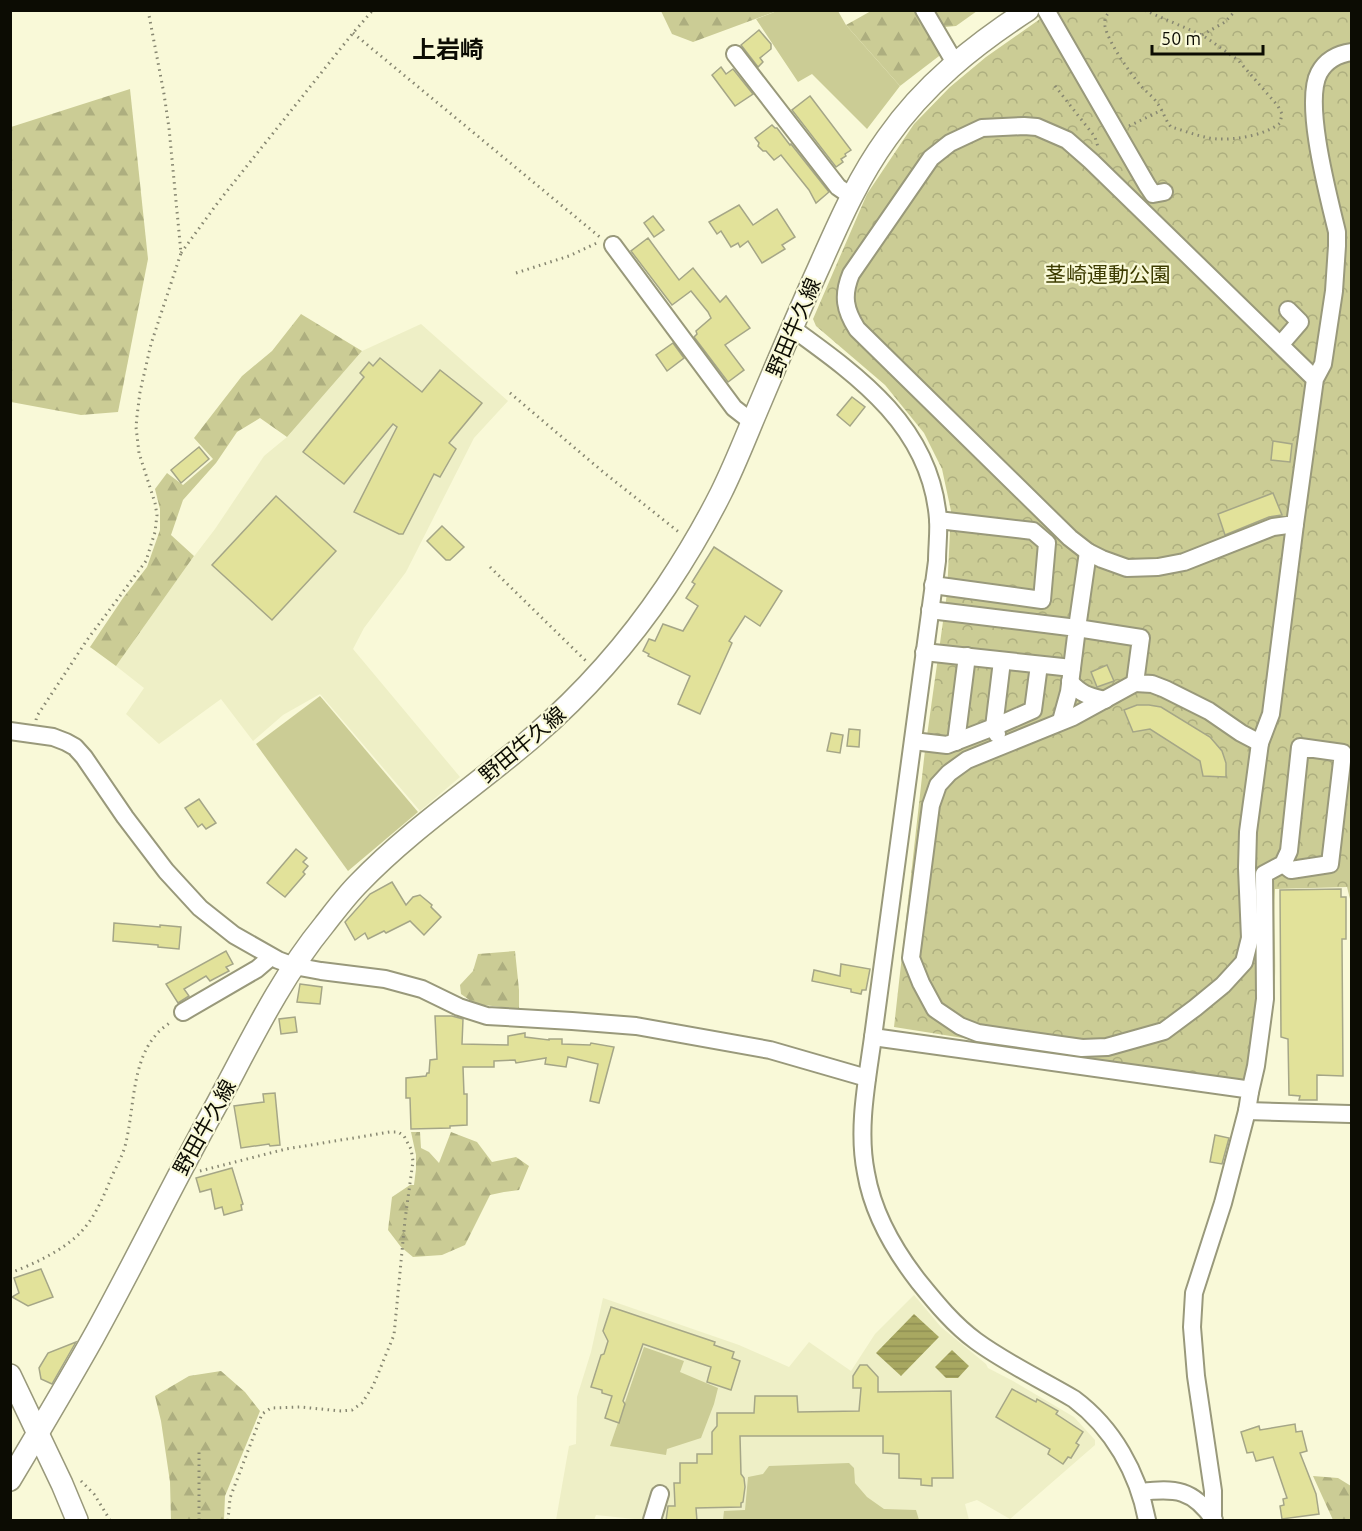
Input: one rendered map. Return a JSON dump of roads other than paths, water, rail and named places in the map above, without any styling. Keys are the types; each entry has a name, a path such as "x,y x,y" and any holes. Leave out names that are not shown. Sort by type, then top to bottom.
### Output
{"main road":[{"name":"野田牛久線","path":"10,1480 94,1335 177,1177 294,966 309,944 356,885 390,853 534,737 580,693 646,615 694,543 722,492 851,196 870,163 888,136 925,91 955,63 1028,10"},
{"path":"10,1375 77,1521"}],"street":[{"path":"924,10 955,63"},
{"path":"1046,10 1147,185 1153,194 1164,192"},
{"path":"1260,743 1209,711 1165,689 1152,684 1136,683 1073,717 967,760 950,773 938,785 931,805 911,958 935,1009 960,1026 978,1033 1082,1048 1107,1047 1164,1031 1223,985 1245,962 1250,938 1248,832 1260,743 1271,714 1315,378 1323,364 1334,291 1336,232 1315,126 1315,88 1318,75 1327,61 1339,54 1352,52"},
{"path":"735,54 838,187 851,196"},
{"path":"1295,524 1273,527 1184,562 1158,567 1127,568 1088,552 1070,538 857,329 848,315 845,299 846,286 851,274 932,158 950,143 982,128 1037,127 1067,141 1091,161 1315,378"},
{"path":"613,245 734,408 752,422"},
{"path":"1281,344 1300,322 1288,310"},
{"path":"792,328 852,375 897,417 917,447 925,465 938,520 937,561 867,1078 863,1147 866,1173 875,1207 889,1238 901,1257 944,1313 975,1341 1084,1407 1100,1423 1130,1467 1141,1492 1147,1521"},
{"path":"933,585 1042,600 1047,552 1047,543 1033,531 938,520"},
{"path":"1061,721 1070,692 1088,552"},
{"path":"930,609 1141,638 1136,683"},
{"path":"924,652 1039,664 1071,675 1078,690 1088,696 1105,700"},
{"path":"956,742 967,656"},
{"path":"1001,746 994,727 1002,661"},
{"path":"913,741 947,745 1033,710 1039,664"},
{"path":"10,731 53,737 75,747 166,871 200,908 234,935 271,957 294,966 386,979 422,989 459,1007 487,1016 636,1026 770,1050 867,1078"},
{"path":"1213,1520 1213,1491 1191,1327 1194,1293 1223,1203 1256,1066 1265,999 1264,874 1283,864 1289,851 1300,747 1344,753 1330,864 1291,870 1283,864"},
{"path":"183,1012 257,969 271,957"},
{"path":"873,1037 1245,1089 1250,1092"},
{"path":"1247,1111 1350,1114"},
{"path":"1141,1492 1165,1489 1179,1491 1193,1498 1213,1520"},
{"path":"652,1521 660,1494"}],"district":[{"name":"上岩崎","path":"448,49"}],"park label":[{"name":"茎崎運動公園","path":"1108,274"}]}
